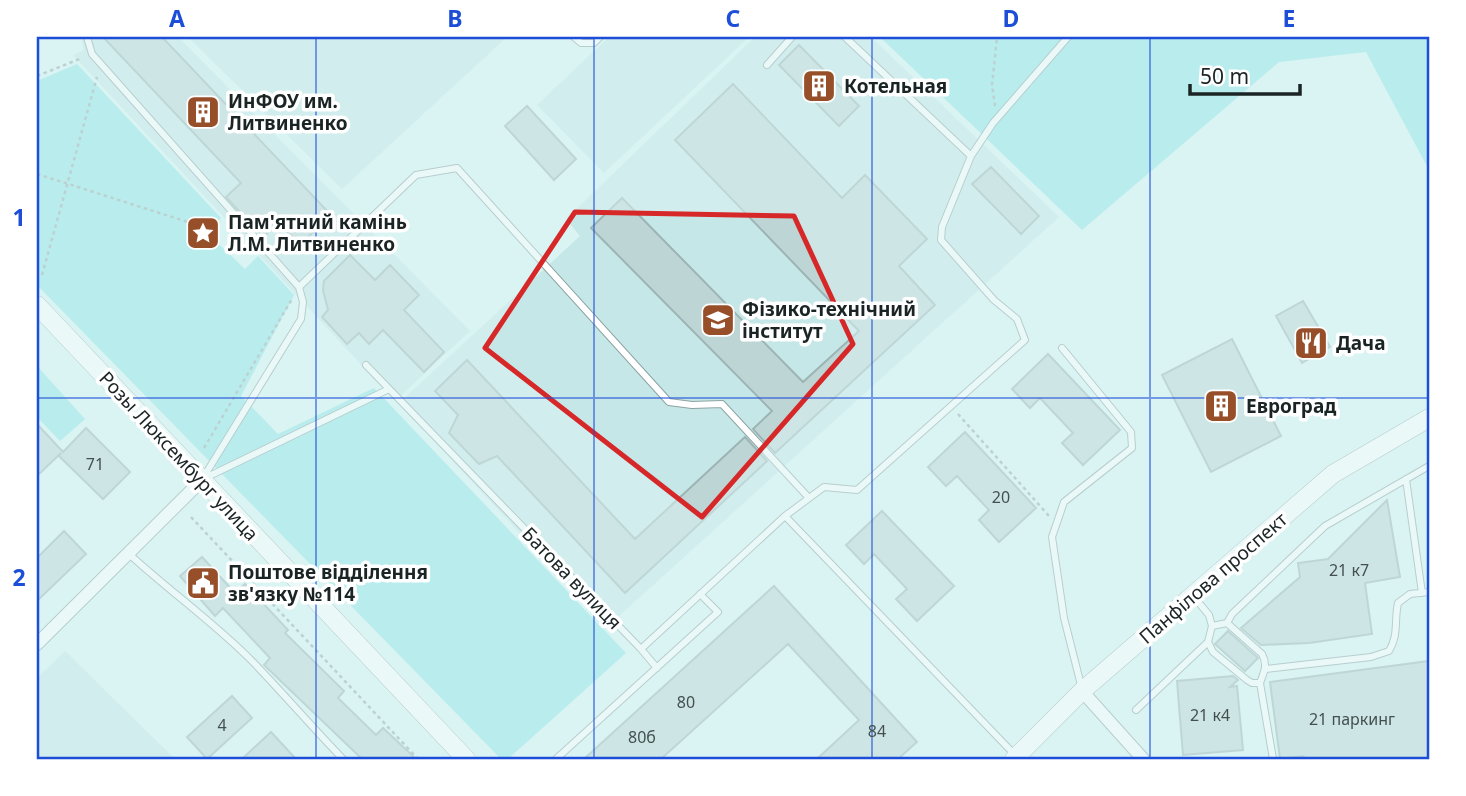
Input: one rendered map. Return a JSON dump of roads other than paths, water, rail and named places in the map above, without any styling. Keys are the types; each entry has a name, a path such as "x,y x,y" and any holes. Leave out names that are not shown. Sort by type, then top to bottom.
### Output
{"street":[{"name":"Розы Люксембург улица","path":"37,305 466,759"},
{"name":"Панфілова проспект","path":"1015,758 1082,691 1333,474 1429,418"},
{"path":"37,644 202,480"},
{"path":"1082,691 1143,759"}],"lane":[{"path":"87,37 92,54 299,287 303,302 301,319 202,480"},
{"path":"574,37 581,43 594,43 600,37"},
{"path":"767,65 792,37"},
{"path":"845,37 971,156"},
{"path":"641,649 785,516 824,487 857,490 1025,340 1017,318 994,300 941,240 942,227 971,156 993,123 1068,37"},
{"path":"299,287 416,175 457,167 670,401 692,405 722,404 809,498"},
{"path":"1062,348 1131,432 1132,448 1064,502 1052,537 1064,618 1082,691"},
{"name":"Батова вулиця","path":"366,365 657,668"},
{"path":"202,480 389,389"},
{"path":"1212,626 1227,623 1232,614 1325,526 1429,466"},
{"path":"1266,668 1371,657 1389,651 1396,640 1395,615 1398,603 1410,594 1425,592 1406,479"},
{"path":"785,516 1015,758"},
{"path":"128,553 214,625 252,661 343,759"},
{"path":"556,759 718,612 701,594"},
{"path":"1136,710 1208,642 1212,626 1209,615 1193,595"},
{"path":"1227,623 1262,654 1266,661 1260,683 1273,759"},
{"path":"1208,642 1213,652 1247,680 1260,683"}],"place":[{"name":"Котельная","path":"819,86"},
{"name":"ИнФОУ им. Литвиненко","path":"203,112"},
{"name":"Пам'ятний камінь Л.М. Литвиненко","path":"203,233"},
{"name":"Фізико-технічний інститут","path":"718,320"},
{"name":"Дача","path":"1311,343"},
{"name":"Евроград","path":"1221,406"},
{"name":"Поштове відділення зв'язку №114","path":"203,583"}]}
